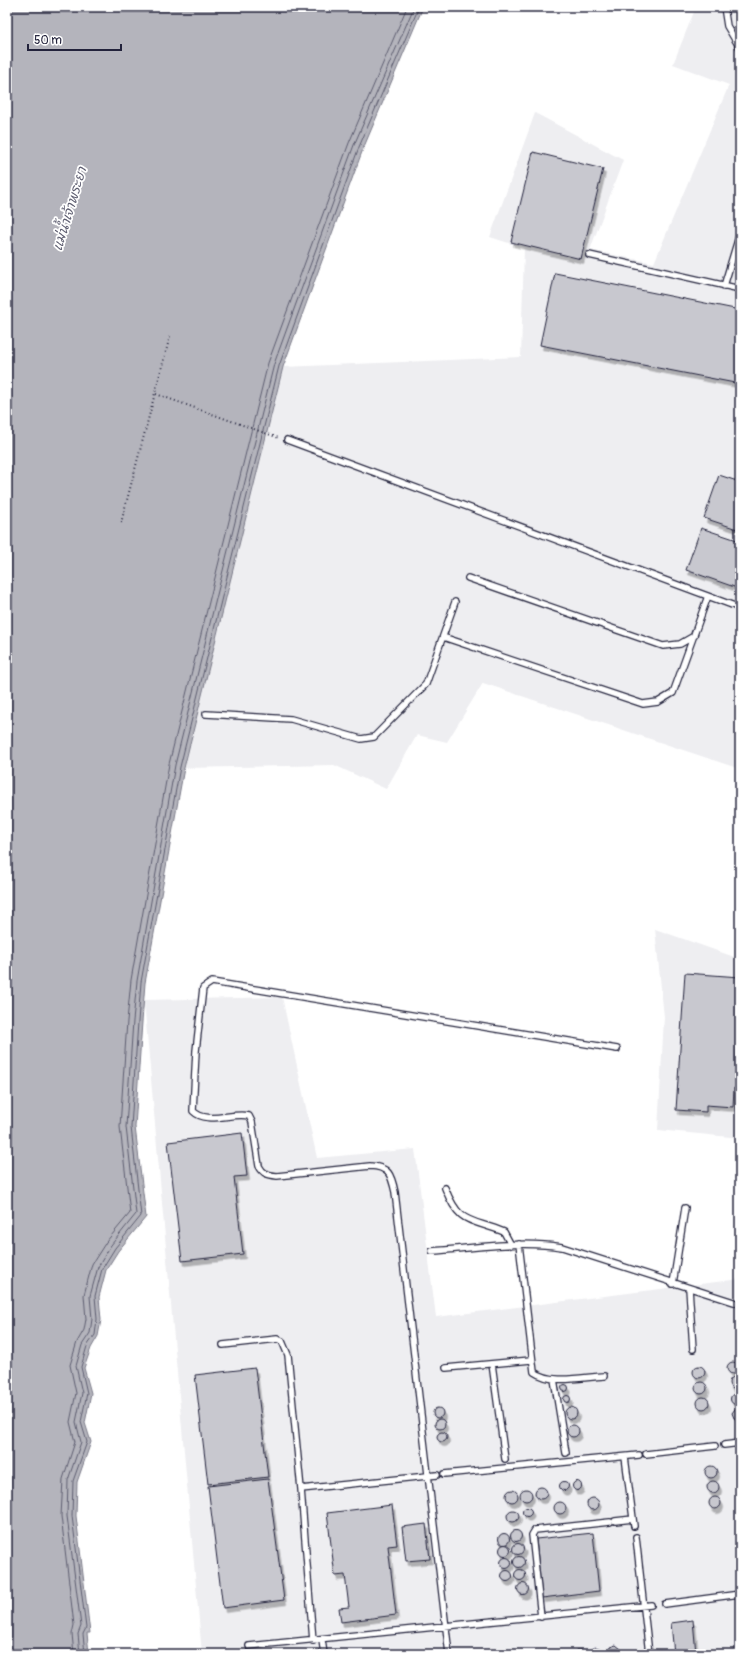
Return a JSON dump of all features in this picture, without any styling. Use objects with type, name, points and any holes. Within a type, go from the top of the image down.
[{"type":"lane","points":[[724,7],[727,26],[740,48]]},
{"type":"lane","points":[[724,286],[740,233]]},
{"type":"lane","points":[[589,256],[740,289]]},
{"type":"lane","points":[[287,440],[740,608]]},
{"type":"lane","points":[[468,578],[663,646],[680,644],[694,636]]},
{"type":"lane","points":[[443,637],[643,704],[658,702],[673,693],[708,596]]},
{"type":"lane","points":[[206,714],[291,719],[361,739],[374,736],[426,684],[456,602]]},
{"type":"lane","points":[[449,1654],[447,1626],[396,1200],[391,1176],[380,1167],[370,1166],[277,1176],[268,1175],[262,1172],[259,1166],[252,1122],[249,1116],[206,1117],[197,1115],[193,1111],[196,1051],[203,988],[212,982],[617,1049]]},
{"type":"lane","points":[[445,1188],[455,1209],[463,1217],[504,1232],[511,1245]]},
{"type":"lane","points":[[673,1284],[685,1208]]},
{"type":"lane","points":[[519,1244],[531,1360],[534,1372],[542,1378],[554,1379],[604,1376]]},
{"type":"lane","points":[[432,1251],[519,1244],[562,1246],[673,1284],[740,1304]]},
{"type":"lane","points":[[689,1288],[693,1349]]},
{"type":"lane","points":[[223,1345],[276,1339],[282,1341],[285,1346],[289,1369],[302,1489],[313,1641]]},
{"type":"lane","points":[[446,1368],[531,1360]]},
{"type":"lane","points":[[492,1364],[505,1459]]},
{"type":"lane","points":[[554,1379],[566,1453]]},
{"type":"lane","points":[[724,1445],[740,1443]]},
{"type":"lane","points":[[646,1454],[715,1446]]},
{"type":"lane","points":[[444,1474],[639,1455]]},
{"type":"lane","points":[[625,1457],[634,1526]]},
{"type":"lane","points":[[302,1489],[437,1476]]},
{"type":"lane","points":[[541,1617],[534,1530],[633,1519]]},
{"type":"lane","points":[[636,1537],[649,1654]]},
{"type":"lane","points":[[665,1604],[740,1594]]},
{"type":"lane","points":[[249,1646],[313,1641],[651,1605]]},
{"type":"lane","points":[[322,1640],[324,1654]]},
{"type":"path","points":[[121,523],[170,336]]},
{"type":"path","points":[[156,394],[287,440]]},
{"type":"shaded area","points":[[696,7],[740,7],[740,769],[483,683],[447,742],[417,735],[386,789],[334,765],[184,768],[283,367],[521,357],[524,248],[490,237],[535,113],[623,160],[590,250],[654,263],[729,85],[673,64]]},
{"type":"shaded area","points":[[655,929],[740,959],[740,1138],[658,1130],[664,1017]]},
{"type":"shaded area","points":[[282,997],[317,1158],[415,1149],[436,1317],[740,1279],[740,1654],[202,1654],[144,1000]]},
{"type":"water","name":"แม่น้ำเจ้าพระยา","points":[[7,7],[423,7],[363,149],[283,367],[184,768],[145,983],[135,1127],[146,1217],[118,1251],[106,1270],[99,1297],[101,1320],[98,1336],[91,1348],[84,1368],[91,1393],[85,1423],[91,1442],[77,1482],[76,1516],[90,1633],[87,1633],[89,1654],[7,1654]]},
{"type":"building","points":[[533,152],[603,169],[581,259],[511,242]]},
{"type":"building","points":[[555,273],[740,310],[740,384],[540,345]]},
{"type":"building","points":[[719,475],[740,482],[740,530],[704,518]]},
{"type":"building","points":[[701,528],[740,541],[740,589],[686,570]]},
{"type":"building","points":[[685,973],[740,977],[740,1009],[736,1066],[740,1067],[740,1089],[734,1088],[733,1107],[706,1105],[706,1112],[676,1110]]},
{"type":"building","points":[[242,1133],[247,1176],[234,1177],[243,1254],[182,1261],[168,1142]]},
{"type":"building","points":[[731,1362],[735,1362],[739,1368],[735,1374],[731,1374],[727,1370],[727,1366]]},
{"type":"building","points":[[697,1366],[701,1366],[705,1372],[701,1378],[697,1378],[693,1374],[693,1370]]},
{"type":"building","points":[[255,1368],[268,1477],[208,1484],[195,1375]]},
{"type":"building","points":[[733,1377],[737,1377],[741,1383],[737,1389],[733,1389],[729,1385],[729,1381]]},
{"type":"building","points":[[699,1382],[703,1382],[707,1388],[703,1394],[699,1394],[695,1390],[695,1386]]},
{"type":"building","points":[[565,1384],[568,1385],[568,1391],[565,1392],[562,1391],[561,1388],[562,1385]]},
{"type":"building","points":[[736,1393],[740,1395],[742,1399],[740,1403],[736,1405],[732,1403],[730,1399],[732,1395]]},
{"type":"building","points":[[567,1395],[570,1396],[570,1402],[567,1403],[564,1402],[563,1399],[564,1396]]},
{"type":"building","points":[[701,1397],[705,1397],[709,1403],[705,1409],[701,1409],[697,1405],[697,1401]]},
{"type":"building","points":[[569,1407],[573,1407],[577,1413],[573,1419],[569,1419],[565,1415],[565,1411]]},
{"type":"building","points":[[436,1408],[440,1408],[442,1409],[442,1417],[436,1418],[433,1415],[433,1411]]},
{"type":"building","points":[[739,1408],[740,1420],[734,1418],[732,1413],[735,1409]]},
{"type":"building","points":[[438,1419],[442,1419],[444,1420],[444,1428],[438,1429],[435,1426],[435,1422]]},
{"type":"building","points":[[571,1425],[575,1425],[579,1431],[575,1437],[571,1437],[567,1433],[567,1429]]},
{"type":"building","points":[[440,1432],[444,1432],[446,1433],[446,1441],[440,1442],[437,1439],[437,1435]]},
{"type":"building","points":[[709,1466],[713,1466],[717,1472],[713,1478],[709,1478],[705,1474],[705,1470]]},
{"type":"building","points":[[268,1479],[284,1600],[223,1608],[208,1486]]},
{"type":"building","points":[[564,1481],[569,1486],[564,1491],[559,1486]]},
{"type":"building","points":[[577,1481],[582,1486],[577,1491],[572,1486]]},
{"type":"building","points":[[711,1481],[715,1481],[719,1487],[715,1493],[711,1493],[707,1489],[707,1485]]},
{"type":"building","points":[[539,1487],[543,1487],[547,1493],[543,1499],[539,1499],[535,1495],[535,1491]]},
{"type":"building","points":[[524,1489],[528,1489],[532,1495],[528,1501],[524,1501],[520,1497],[520,1493]]},
{"type":"building","points":[[510,1490],[514,1490],[518,1496],[514,1502],[510,1502],[506,1498],[506,1494]]},
{"type":"building","points":[[713,1497],[717,1497],[721,1503],[717,1509],[713,1509],[709,1505],[709,1501]]},
{"type":"building","points":[[591,1498],[595,1498],[599,1504],[595,1510],[591,1510],[587,1506],[587,1502]]},
{"type":"building","points":[[558,1502],[562,1502],[566,1508],[562,1514],[558,1514],[554,1510],[554,1506]]},
{"type":"building","points":[[392,1505],[397,1545],[388,1546],[396,1615],[341,1622],[339,1608],[349,1607],[345,1575],[335,1576],[327,1513]]},
{"type":"building","points":[[527,1507],[532,1512],[527,1517],[522,1512]]},
{"type":"building","points":[[511,1510],[515,1510],[519,1516],[515,1522],[511,1522],[507,1518],[507,1514]]},
{"type":"building","points":[[426,1524],[430,1559],[406,1561],[402,1527]]},
{"type":"building","points":[[514,1531],[518,1531],[520,1532],[520,1540],[514,1541],[511,1538],[511,1534]]},
{"type":"building","points":[[593,1533],[599,1591],[542,1598],[536,1539]]},
{"type":"building","points":[[502,1534],[506,1534],[508,1535],[508,1543],[502,1544],[499,1541],[499,1537]]},
{"type":"building","points":[[516,1544],[520,1544],[522,1545],[522,1553],[516,1554],[513,1551],[513,1547]]},
{"type":"building","points":[[503,1545],[507,1545],[509,1546],[509,1554],[503,1555],[500,1552],[500,1548]]},
{"type":"building","points":[[517,1557],[521,1557],[523,1558],[523,1566],[517,1567],[514,1564],[514,1560]]},
{"type":"building","points":[[504,1558],[508,1558],[510,1559],[510,1567],[504,1568],[501,1565],[501,1561]]},
{"type":"building","points":[[518,1570],[522,1570],[524,1571],[524,1579],[518,1580],[515,1577],[515,1573]]},
{"type":"building","points":[[505,1571],[509,1571],[511,1572],[511,1580],[505,1581],[502,1578],[502,1574]]},
{"type":"building","points":[[521,1584],[525,1584],[527,1585],[527,1593],[521,1594],[518,1591],[518,1587]]},
{"type":"building","points":[[693,1620],[696,1654],[674,1654],[671,1623]]},
{"type":"building","points":[[616,1645],[621,1649],[621,1654],[609,1654],[610,1647]]},
{"type":"building","points":[[595,1647],[602,1649],[603,1654],[590,1654],[591,1650]]},
{"type":"building","points":[[577,1650],[582,1650],[585,1654],[572,1654]]}]
